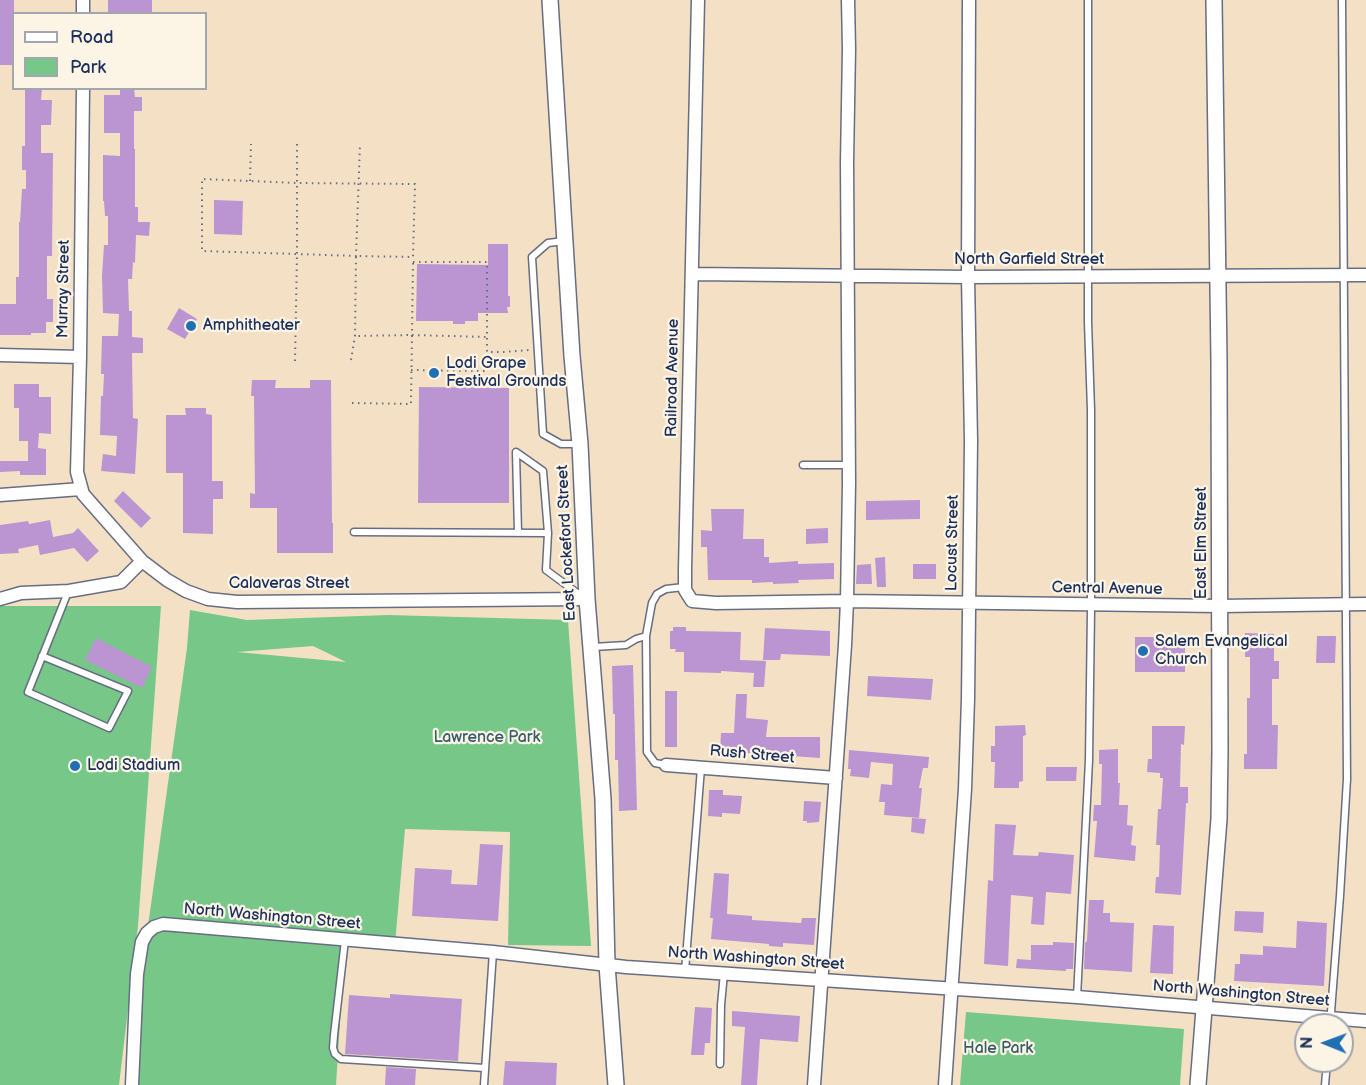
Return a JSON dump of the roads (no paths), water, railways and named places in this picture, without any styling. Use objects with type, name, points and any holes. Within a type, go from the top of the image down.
[{"type":"street","name":"East Lockeford Street","points":[[550,0],[572,356],[580,444],[587,599],[603,799],[608,965],[616,1085]]},
{"type":"street","name":"Railroad Avenue","points":[[685,587],[698,0]]},
{"type":"street","points":[[814,1085],[847,601],[848,0]]},
{"type":"street","name":"Locust Street","points":[[945,1085],[965,789],[971,441],[968,277],[969,0]]},
{"type":"street","name":"East Elm Street","points":[[1198,1085],[1219,819],[1220,539],[1214,0]]},
{"type":"street","name":"Murray Street","points":[[81,489],[78,472],[83,90]]},
{"type":"street","name":"North Garfield Street","points":[[692,274],[968,277],[1366,275]]},
{"type":"street","points":[[0,355],[80,357]]},
{"type":"street","points":[[0,495],[81,489]]},
{"type":"street","name":"Calaveras Street","points":[[81,489],[142,561],[186,591],[208,599],[237,602],[587,599]]},
{"type":"street","points":[[0,599],[21,593],[69,591],[121,582],[142,561]]},
{"type":"street","points":[[685,587],[692,601],[716,603],[847,601]]},
{"type":"street","name":"Central Avenue","points":[[847,601],[1219,606],[1366,604]]},
{"type":"street","name":"Rush Street","points":[[666,765],[836,778]]},
{"type":"street","name":"North Washington Street","points":[[132,1085],[137,974],[142,942],[154,927],[163,924],[493,952],[608,965],[1077,997],[1204,1007],[1294,1018]]},
{"type":"lane","points":[[1077,997],[1089,760],[1091,605],[1088,0]]},
{"type":"lane","points":[[1331,1013],[1347,779],[1342,0]]},
{"type":"lane","points":[[565,241],[548,243],[532,258],[543,434],[561,444],[580,444]]},
{"type":"lane","points":[[518,533],[516,452],[543,471],[548,533],[546,570],[587,599]]},
{"type":"lane","points":[[803,465],[849,465]]},
{"type":"lane","points":[[354,532],[548,533]]},
{"type":"lane","points":[[666,765],[656,763],[647,752],[646,636],[652,603],[657,594],[666,589],[685,587]]},
{"type":"lane","points":[[42,656],[128,691],[109,728],[28,692],[42,656],[69,591]]},
{"type":"lane","points":[[591,648],[626,645],[646,636]]},
{"type":"lane","points":[[685,971],[701,767]]},
{"type":"lane","points":[[345,940],[334,1035],[335,1054],[341,1059],[486,1068]]},
{"type":"lane","points":[[484,1085],[493,952]]},
{"type":"lane","points":[[720,1064],[724,973]]},
{"type":"place","name":"Amphitheater","points":[[191,326]]},
{"type":"place","name":"Lodi Grape Festival Grounds","points":[[434,373]]},
{"type":"place","name":"Salem Evangelical Church","points":[[1143,651]]},
{"type":"place","name":"Lodi Stadium","points":[[75,766]]},
{"type":"park label","name":"Lawrence Park","points":[[487,738]]},
{"type":"park label","name":"Hale Park","points":[[998,1049]]}]
